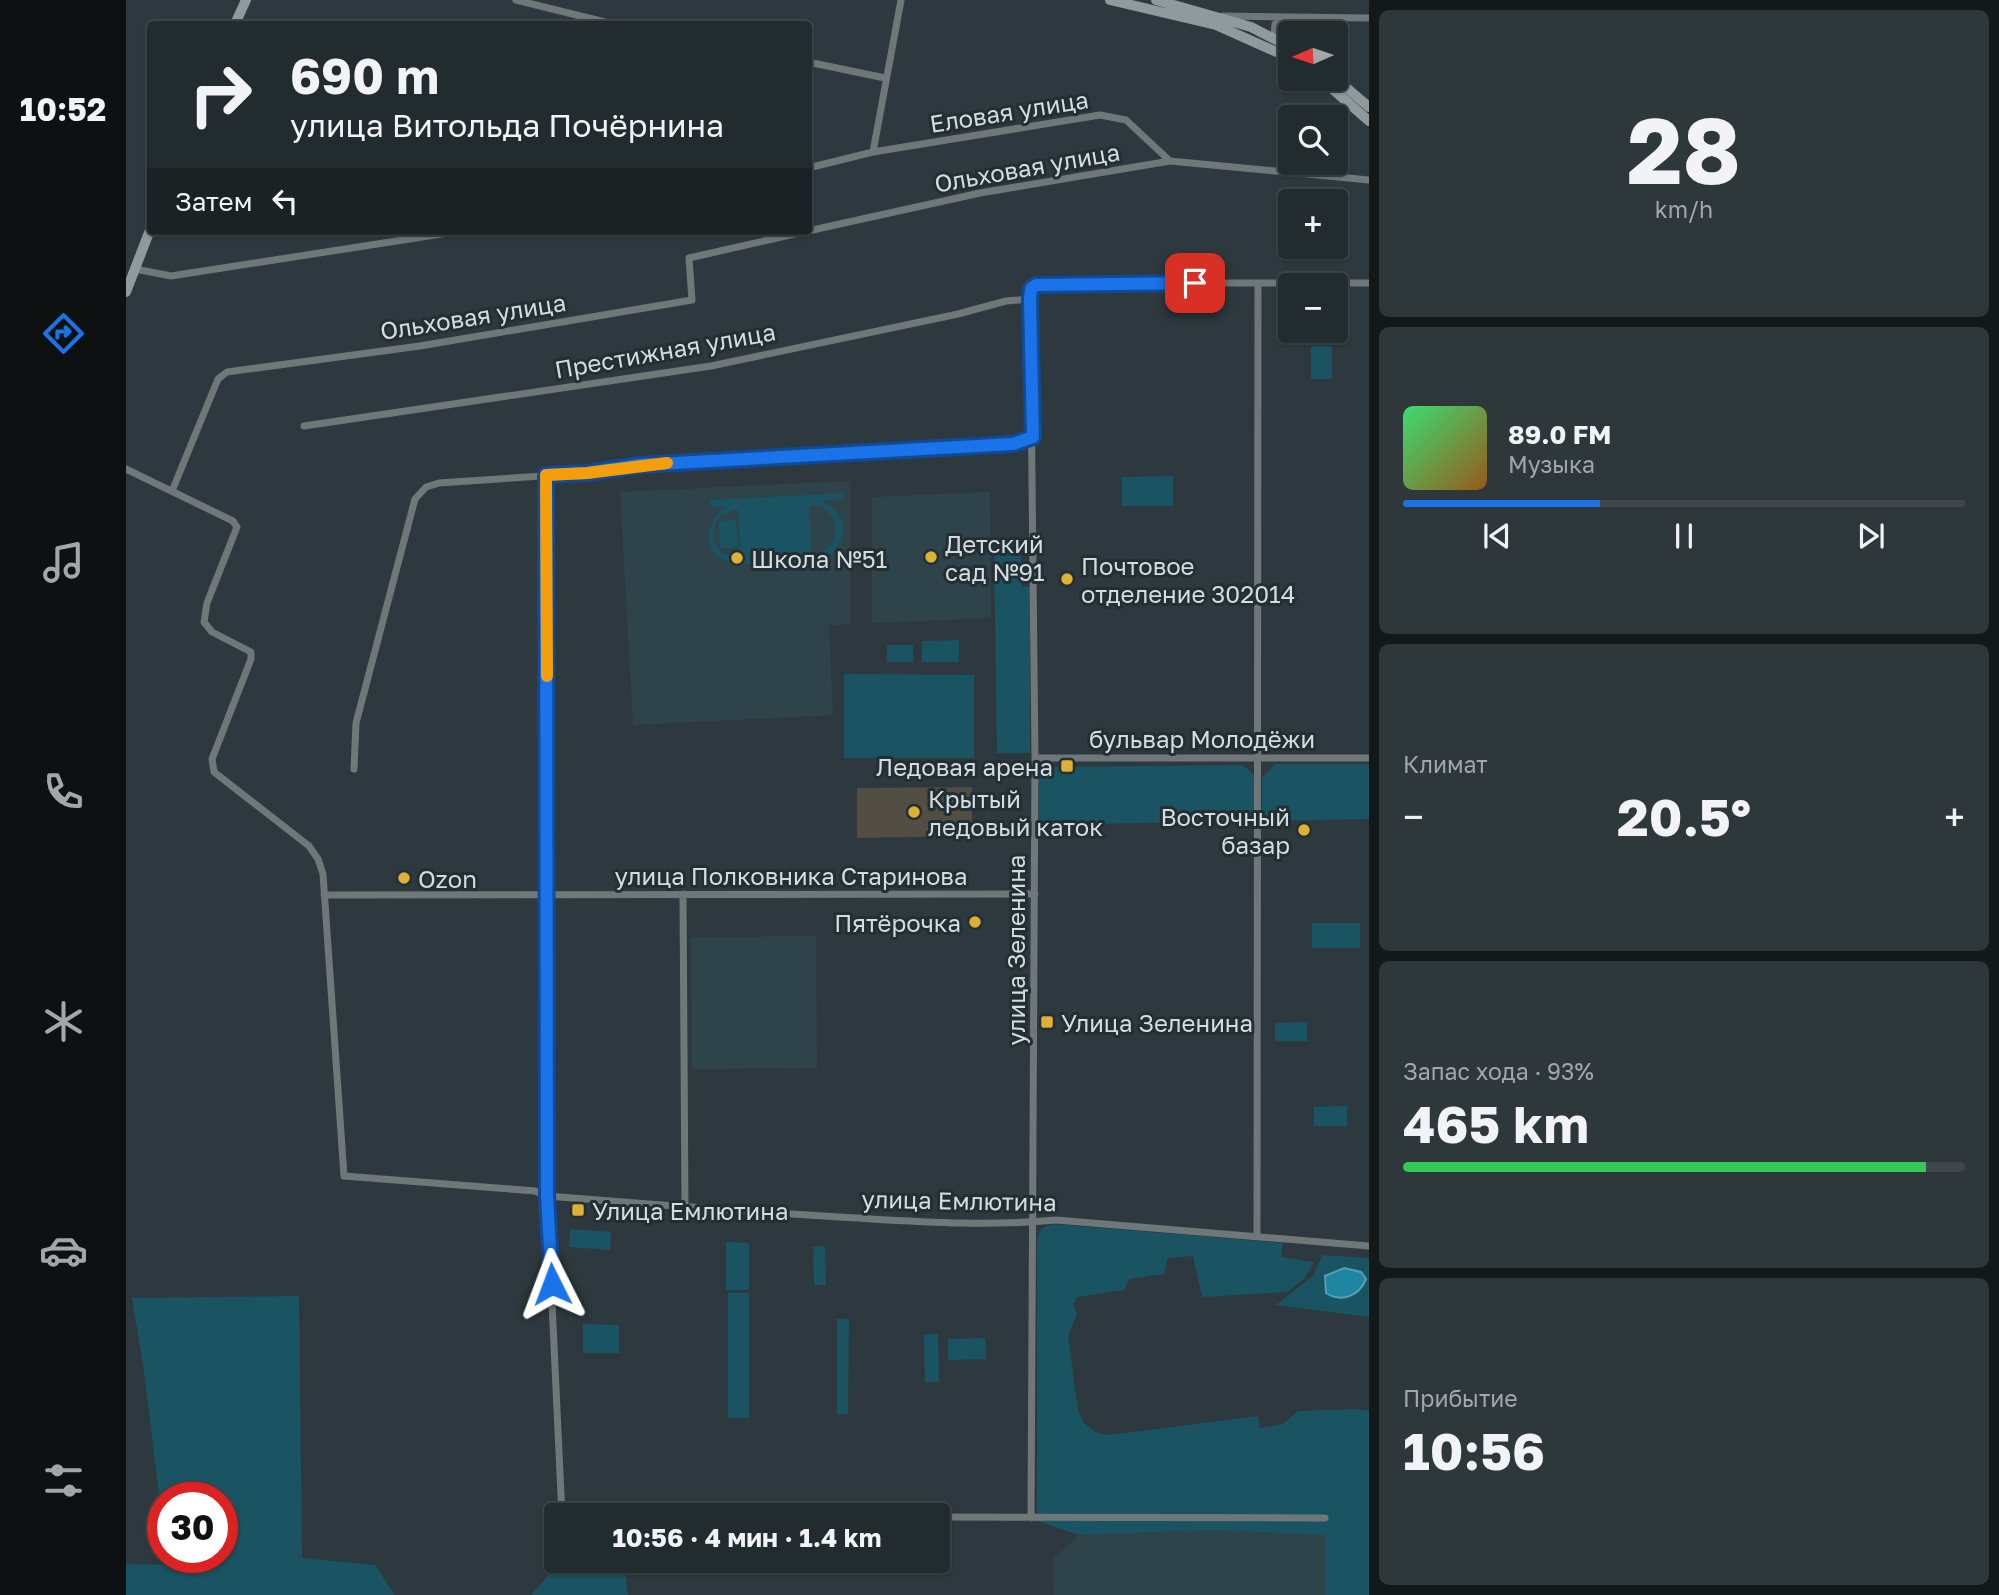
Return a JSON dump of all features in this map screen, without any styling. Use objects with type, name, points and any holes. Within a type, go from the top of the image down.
[{"type":"main road","points":[[236,21],[246,0]]},
{"type":"main road","points":[[1110,0],[1216,25],[1278,53]]},
{"type":"main road","points":[[1156,0],[1219,16],[1278,40]]},
{"type":"main road","points":[[1348,89],[1369,107]]},
{"type":"main road","points":[[1335,91],[1369,121]]},
{"type":"main road","points":[[126,292],[148,235]]},
{"type":"street","points":[[516,0],[601,21]]},
{"type":"street","points":[[873,152],[901,0]]},
{"type":"street","points":[[1219,16],[1369,18]]},
{"type":"street","points":[[1280,21],[1284,18]]},
{"type":"street","points":[[1278,22],[1275,24],[1274,34],[1278,39]]},
{"type":"street","points":[[812,63],[885,78]]},
{"type":"street","name":"Еловая улица","points":[[812,167],[873,152],[1100,115],[1126,120],[1170,160]]},
{"type":"street","points":[[1170,160],[1369,180]]},
{"type":"street","name":"Ольховая улица","points":[[812,230],[980,192],[1170,160]]},
{"type":"street","points":[[135,268],[171,276],[435,235]]},
{"type":"street","name":"Ольховая улица","points":[[172,491],[218,379],[227,372],[420,346],[692,300],[689,258],[790,235]]},
{"type":"street","points":[[1257,1236],[1258,282]]},
{"type":"street","points":[[1030,299],[1031,289],[1042,283],[1369,283]]},
{"type":"street","name":"Престижная улица","points":[[304,426],[711,366],[1006,301],[1030,299]]},
{"type":"street","name":"улица Зеленина","points":[[1030,299],[1035,758],[1031,1518]]},
{"type":"street","points":[[354,769],[356,723],[412,507],[426,487],[439,483],[587,473],[639,465],[1013,444],[1033,437]]},
{"type":"street","points":[[126,469],[233,521],[237,527],[207,603],[204,622],[212,632],[251,652],[251,659],[212,759],[214,772],[309,846],[321,867],[324,895]]},
{"type":"street","points":[[546,475],[547,1196],[561,1503]]},
{"type":"street","name":"бульвар Молодёжи","points":[[1035,758],[1369,758]]},
{"type":"street","points":[[683,894],[685,1209]]},
{"type":"street","name":"улица Полковника Старинова","points":[[324,895],[1035,894]]},
{"type":"street","name":"улица Емлютина","points":[[324,895],[344,1176],[535,1191],[547,1196],[685,1209],[924,1221],[1056,1220],[1369,1246]]},
{"type":"street","points":[[950,1517],[1325,1518]]},
{"type":"shaded area","points":[[1311,346],[1332,346],[1332,379],[1311,379]]},
{"type":"shaded area","points":[[1173,476],[1173,506],[1122,506],[1122,477]]},
{"type":"shaded area","name":"Школа №51","points":[[850,481],[850,624],[829,625],[833,715],[633,725],[620,492]]},
{"type":"shaded area","name":"Детский сад №91","points":[[990,492],[991,618],[872,623],[872,497]]},
{"type":"shaded area","points":[[844,493],[844,499],[819,501],[833,509],[842,521],[840,544],[829,555],[818,559],[793,562],[729,562],[713,551],[709,535],[715,518],[729,506],[710,506],[710,500]],"holes":[[[809,505],[828,512],[835,528],[830,545],[823,552],[812,555]],[[738,509],[741,558],[732,558],[719,550],[714,530],[721,515]]]},
{"type":"shaded area","points":[[736,520],[738,547],[720,548],[719,521]]},
{"type":"shaded area","points":[[994,549],[1021,549],[1022,587],[1030,587],[1030,753],[997,753]]},
{"type":"shaded area","points":[[959,640],[959,662],[922,662],[922,641]]},
{"type":"shaded area","points":[[887,645],[913,645],[913,662],[887,662]]},
{"type":"shaded area","points":[[844,674],[974,675],[974,758],[844,758]]},
{"type":"shaded area","points":[[1275,764],[1369,764],[1369,819],[1262,821],[1262,778]]},
{"type":"shaded area","points":[[1243,765],[1254,775],[1254,821],[1039,825],[1039,779],[1046,767]]},
{"type":"shaded area","points":[[1312,923],[1360,923],[1360,948],[1312,948]]},
{"type":"shaded area","points":[[816,936],[817,1068],[692,1069],[691,937]]},
{"type":"shaded area","points":[[1307,1022],[1307,1041],[1275,1041],[1275,1023]]},
{"type":"shaded area","points":[[1347,1106],[1347,1126],[1314,1126],[1314,1107]]},
{"type":"shaded area","points":[[1052,1224],[1283,1243],[1281,1257],[1314,1262],[1305,1278],[1288,1292],[1202,1297],[1193,1256],[1168,1258],[1164,1274],[1129,1279],[1124,1290],[1077,1297],[1073,1304],[1077,1314],[1068,1336],[1078,1410],[1083,1422],[1095,1432],[1109,1435],[1258,1416],[1260,1428],[1283,1424],[1298,1411],[1369,1411],[1369,1595],[1325,1595],[1325,1535],[1213,1530],[1079,1535],[1037,1521],[1037,1239],[1041,1229]]},
{"type":"shaded area","points":[[570,1229],[611,1232],[610,1250],[569,1247]]},
{"type":"shaded area","points":[[726,1242],[749,1243],[749,1290],[726,1290]]},
{"type":"shaded area","points":[[825,1246],[826,1285],[814,1285],[813,1247]]},
{"type":"shaded area","points":[[1322,1255],[1369,1258],[1369,1317],[1276,1305],[1314,1275]]},
{"type":"shaded area","points":[[1344,1268],[1361,1272],[1366,1279],[1363,1285],[1349,1296],[1338,1297],[1326,1293],[1325,1276]]},
{"type":"shaded area","points":[[728,1293],[749,1293],[749,1418],[728,1418]]},
{"type":"shaded area","points":[[299,1296],[302,1558],[375,1565],[395,1595],[126,1595],[126,1564],[147,1565],[147,1573],[238,1573],[238,1482],[157,1482],[132,1298]]},
{"type":"shaded area","points":[[837,1319],[849,1319],[848,1414],[837,1414]]},
{"type":"shaded area","points":[[583,1324],[619,1325],[619,1353],[583,1353]]},
{"type":"shaded area","points":[[924,1334],[938,1334],[939,1382],[925,1382]]},
{"type":"shaded area","points":[[985,1338],[986,1359],[948,1360],[948,1339]]},
{"type":"shaded area","points":[[1213,1530],[1326,1535],[1325,1595],[1054,1595],[1053,1559],[1079,1535]]},
{"type":"shaded area","points":[[550,1573],[625,1573],[628,1595],[531,1595]]},
{"type":"building","name":"Крытый ледовый каток","points":[[972,787],[972,836],[857,838],[857,788]]},
{"type":"slow traffic","points":[[547,676],[546,475],[667,463]]},
{"type":"place","name":"Детский сад №91","points":[[931,557]]},
{"type":"place","name":"Школа №51","points":[[737,558]]},
{"type":"place","name":"Почтовое отделение 302014","points":[[1067,579]]},
{"type":"place","name":"Ледовая арена","points":[[1067,766]]},
{"type":"place","name":"Крытый ледовый каток","points":[[914,812]]},
{"type":"place","name":"Восточный базар","points":[[1304,830]]},
{"type":"place","name":"Ozon","points":[[404,878]]},
{"type":"place","name":"Пятёрочка","points":[[975,922]]},
{"type":"place","name":"Улица Зеленина","points":[[1047,1022]]},
{"type":"place","name":"Улица Емлютина","points":[[578,1210]]},
{"type":"route","points":[[552,1284],[547,1196],[546,475],[587,473],[639,465],[970,444],[1013,444],[1033,437],[1031,289],[1042,283],[1195,283]]}]
